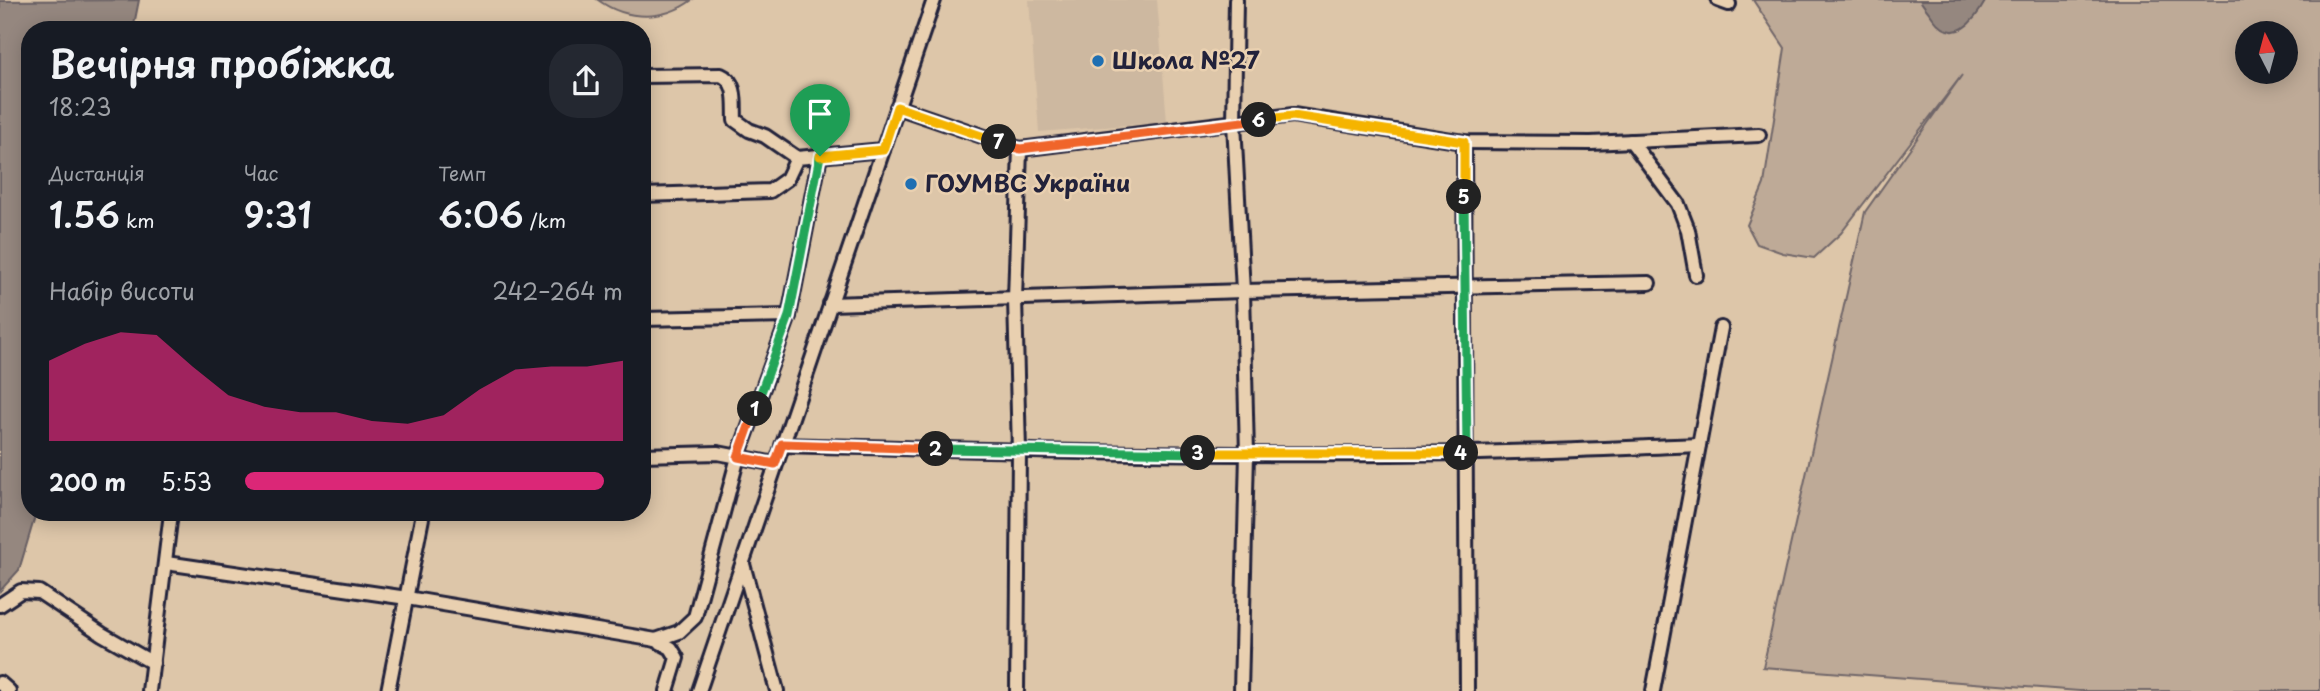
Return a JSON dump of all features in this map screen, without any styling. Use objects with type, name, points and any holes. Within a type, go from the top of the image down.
[{"type":"street","points":[[699,691],[934,0]]},
{"type":"street","points":[[1236,0],[1234,123],[1243,291],[1247,454],[1241,691]]},
{"type":"street","points":[[651,76],[721,75],[728,78],[733,85],[735,120],[797,158],[883,150]]},
{"type":"street","points":[[897,107],[1020,149],[1293,116],[1464,142],[1631,141],[1759,135]]},
{"type":"street","points":[[1631,141],[1678,204],[1688,230],[1696,275]]},
{"type":"street","points":[[1464,142],[1467,691]]},
{"type":"street","points":[[1017,691],[1019,451],[1015,299],[1020,149]]},
{"type":"street","points":[[656,640],[679,632],[695,617],[738,457],[789,316],[820,156]]},
{"type":"street","points":[[651,195],[770,191],[787,179],[797,158]]},
{"type":"street","points":[[830,304],[1243,291],[1649,283]]},
{"type":"street","points":[[651,319],[789,316]]},
{"type":"street","points":[[1653,691],[1721,328]]},
{"type":"street","points":[[782,444],[1247,454],[1467,453],[1699,445]]},
{"type":"street","points":[[651,455],[718,453],[775,464]]},
{"type":"street","points":[[149,691],[170,521]]},
{"type":"street","points":[[388,691],[421,521]]},
{"type":"street","points":[[166,563],[407,598],[656,640],[671,648],[677,658],[667,691]]},
{"type":"street","points":[[743,564],[777,691]]},
{"type":"street","points":[[0,605],[21,591],[39,592],[102,634],[153,663]]},
{"type":"street","points":[[0,683],[9,691]]},
{"type":"shaded area","points":[[139,0],[135,21],[21,21],[21,521],[34,521],[19,570],[0,591],[0,1]]},
{"type":"shaded area","points":[[598,0],[692,0],[670,12],[645,16],[621,12]]},
{"type":"shaded area","name":"Школа №27","points":[[1029,0],[1157,0],[1167,122],[1039,132]]},
{"type":"shaded area","points":[[1753,0],[2320,0],[2320,691],[2079,691],[1763,667],[1865,212],[1962,75],[1841,233],[1814,258],[1783,253],[1757,244],[1747,225],[1764,184],[1785,48]]},
{"type":"shaded area","points":[[1920,0],[1986,0],[1976,16],[1963,28],[1948,31],[1933,18]]},
{"type":"place","name":"Школа №27","points":[[1098,61]]},
{"type":"place","name":"ГОУМВС України","points":[[911,184]]},
{"type":"route","points":[[897,107],[1020,149],[1293,116],[1464,142],[1467,453],[1247,454],[782,444],[775,464],[738,457],[789,316],[820,156],[883,150],[897,107]]}]
